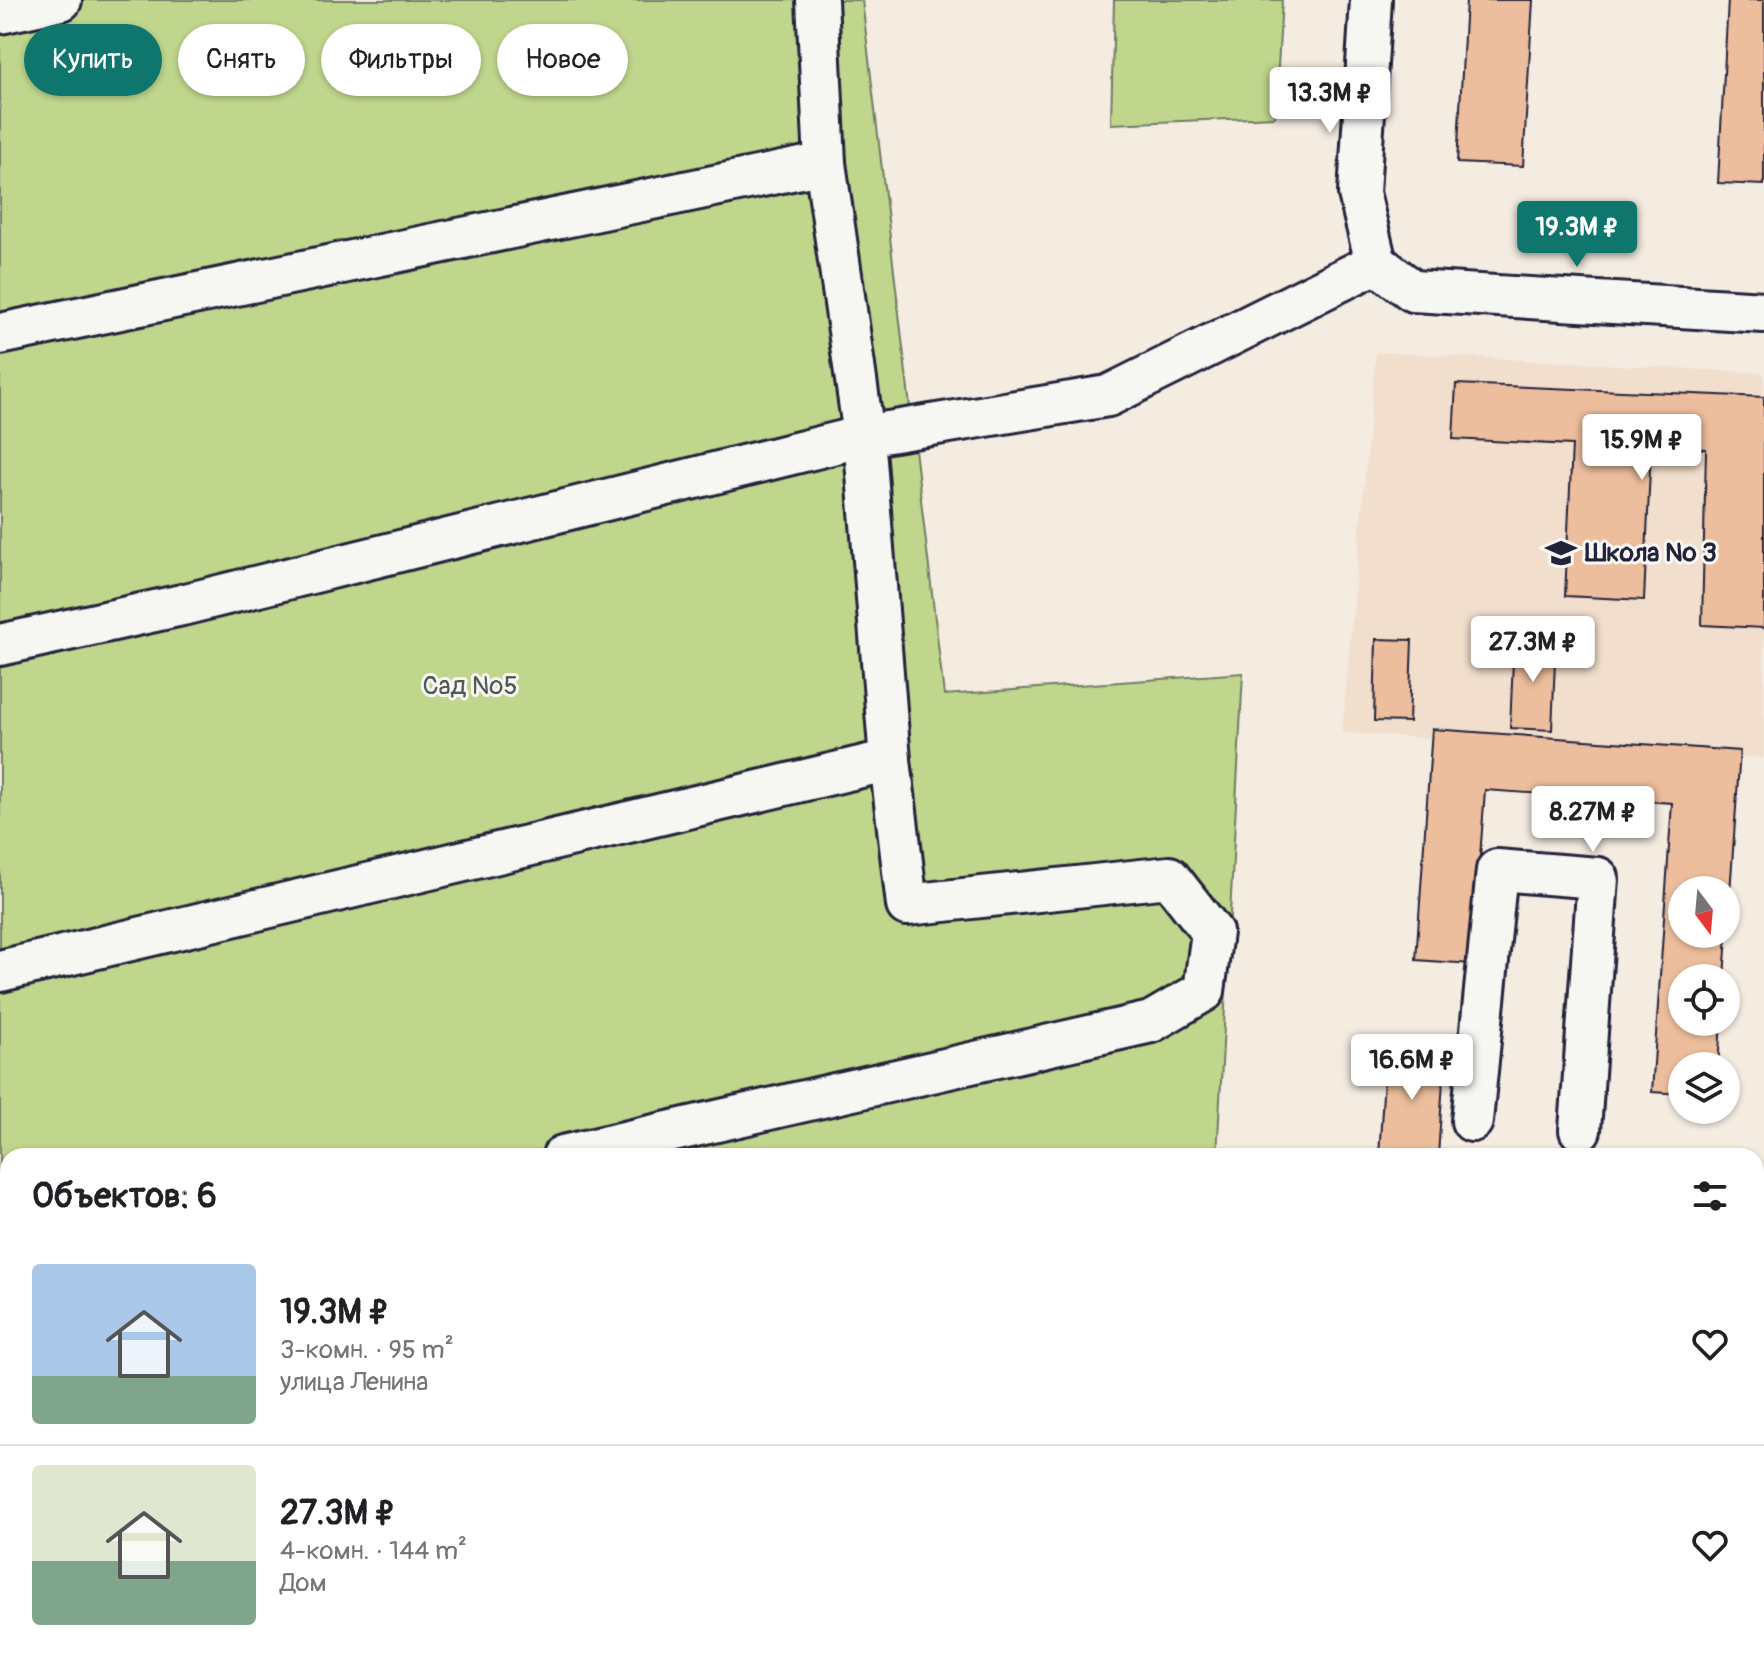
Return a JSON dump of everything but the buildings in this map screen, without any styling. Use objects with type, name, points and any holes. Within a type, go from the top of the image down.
[{"type":"street","points":[[0,13],[61,0]]},
{"type":"street","points":[[598,1148],[1151,1022],[1204,991],[1212,932],[1169,877],[907,905],[890,760],[864,436],[825,163],[817,0]]},
{"type":"street","points":[[1371,0],[1359,193],[1376,263],[1413,291],[1764,312]]},
{"type":"street","points":[[0,334],[825,163]]},
{"type":"street","points":[[0,645],[182,605],[864,436],[1108,396],[1376,263]]},
{"type":"street","points":[[0,971],[890,760]]},
{"type":"street","points":[[1472,1121],[1497,870],[1598,878],[1580,1130]]},
{"type":"shaded area","name":"Школа № 3","points":[[1376,352],[1764,373],[1764,758],[1342,733]]},
{"type":"green space","name":"Сад №5","points":[[0,0],[862,0],[944,695],[1243,673],[1217,1148],[0,1148]]},
{"type":"green space","points":[[1114,0],[1282,0],[1275,117],[1111,124]]},
{"type":"place","name":"Школа № 3","points":[[1561,553]]}]
